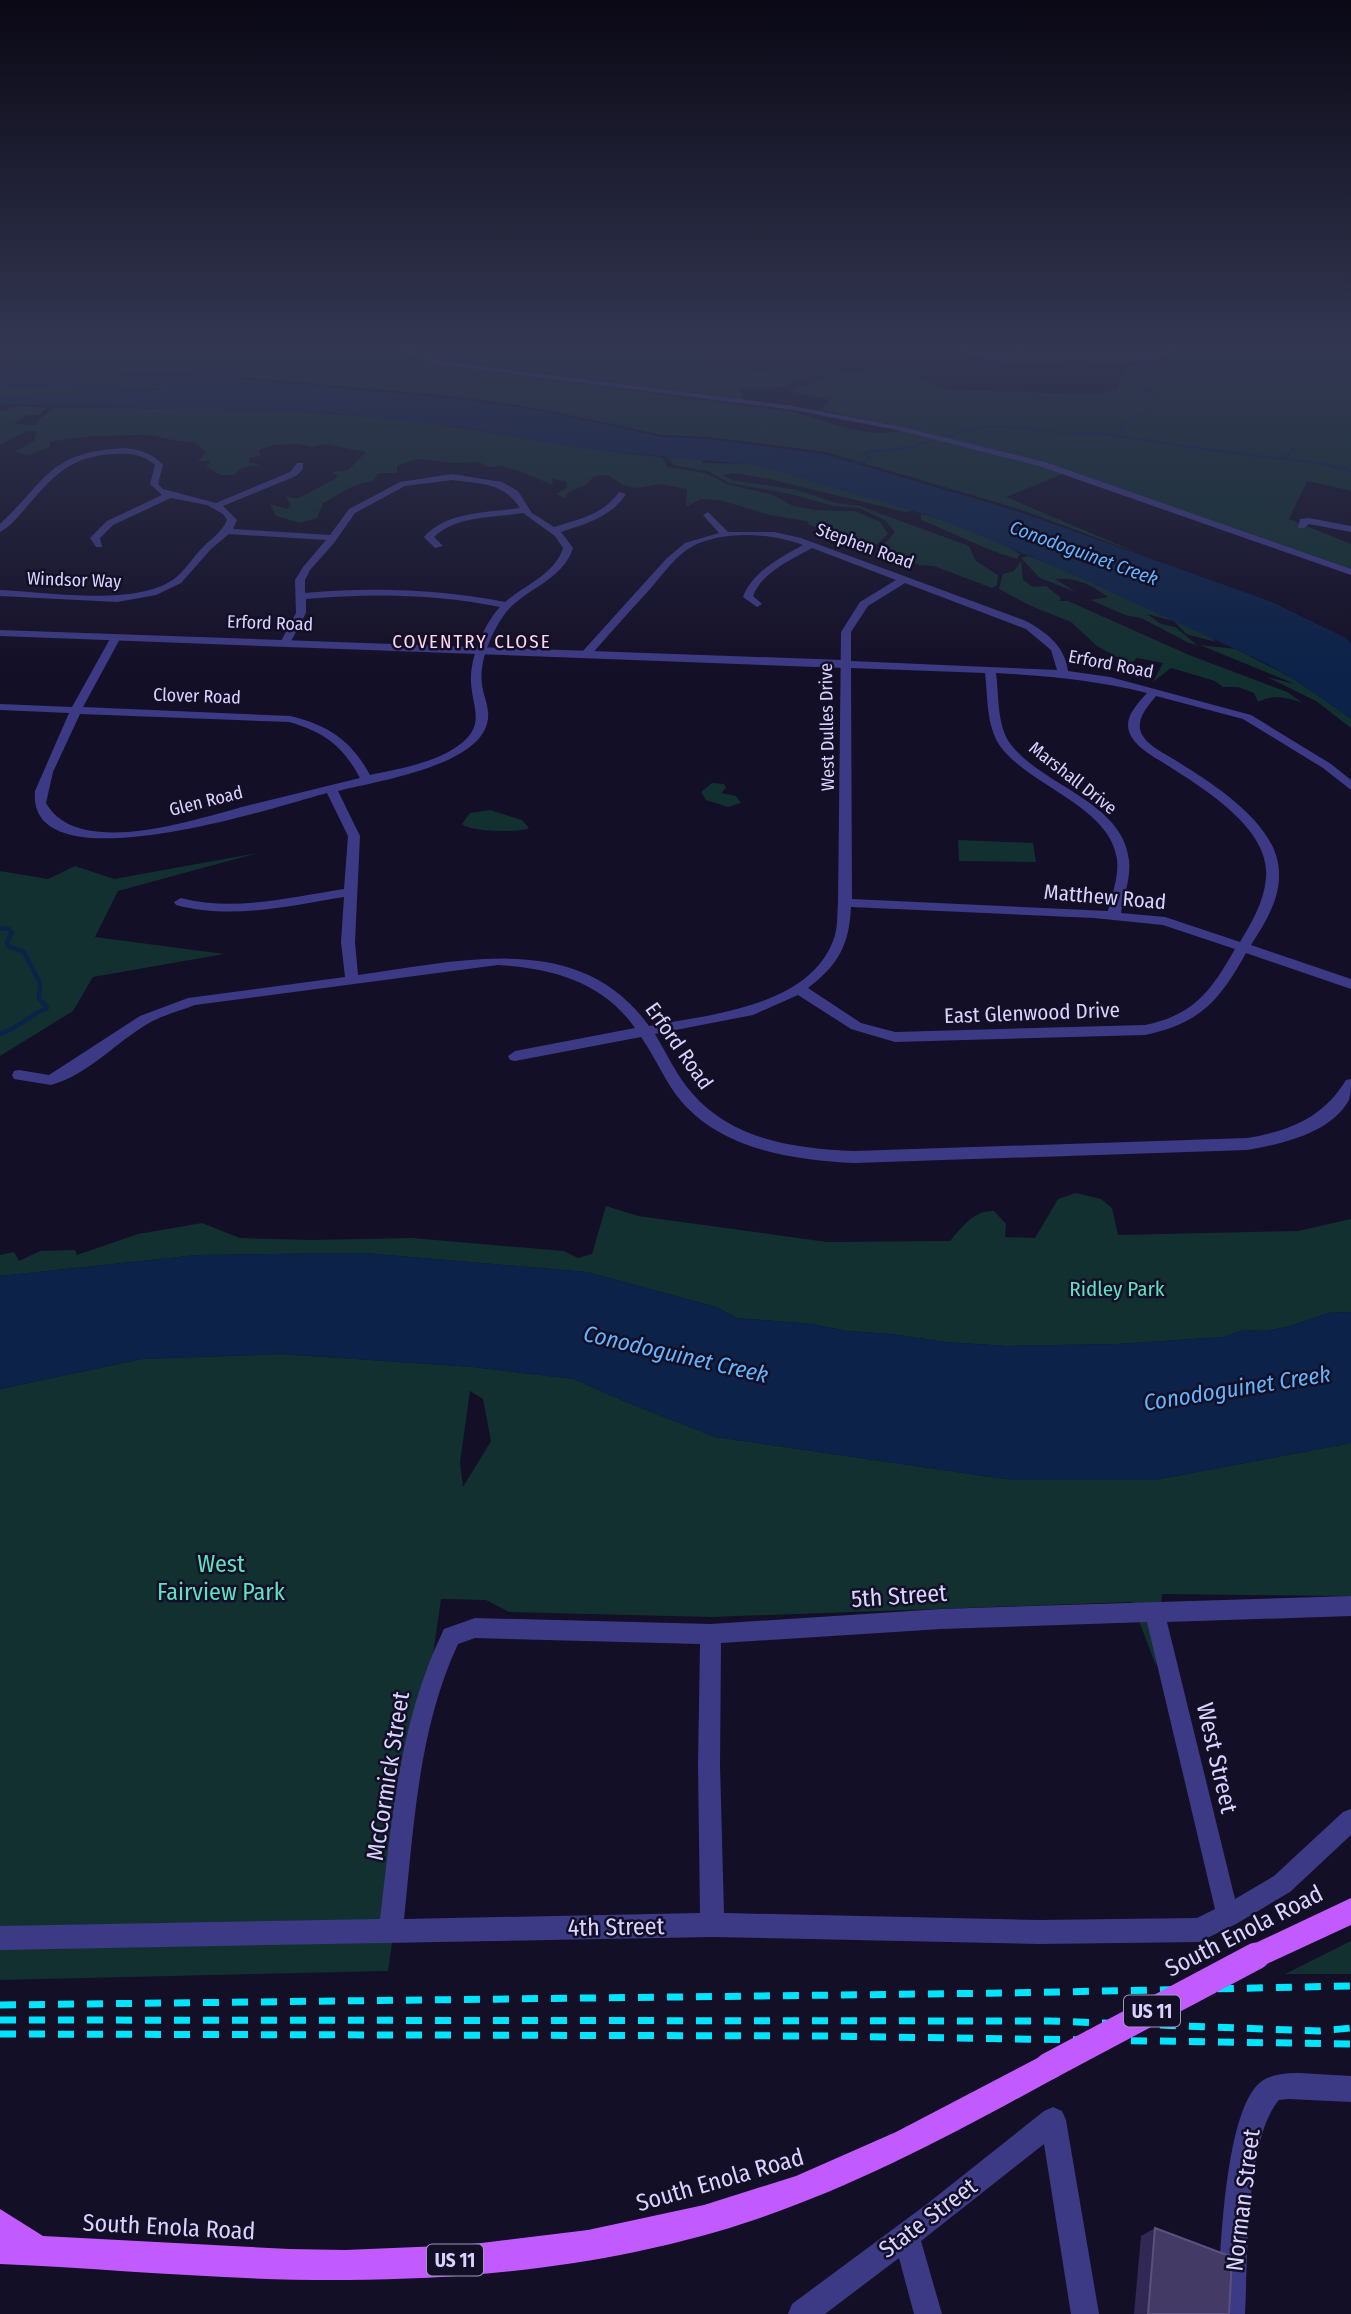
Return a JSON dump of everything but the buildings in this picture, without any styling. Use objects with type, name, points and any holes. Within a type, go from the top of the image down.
[{"type":"main road","name":"South Enola Road","points":[[0,2249],[290,2264],[382,2264],[463,2260],[618,2239],[690,2224],[758,2204],[827,2179],[887,2153],[1256,1956],[1351,1911]]},
{"type":"main road","points":[[0,2224],[40,2251]]},
{"type":"street","points":[[0,529],[18,513],[54,470],[79,457]]},
{"type":"street","points":[[150,457],[159,465],[154,484],[160,491],[215,506],[230,516],[232,524],[228,531],[333,538]]},
{"type":"street","points":[[1014,457],[1064,471],[1351,572]]},
{"type":"street","points":[[215,506],[293,474],[300,465]]},
{"type":"street","points":[[285,643],[298,621],[302,576],[355,509],[397,486],[430,478],[472,478],[499,484],[515,493],[534,520],[553,531],[566,543],[569,550],[565,559],[506,605],[443,595],[354,592],[301,596]]},
{"type":"street","points":[[553,531],[605,513],[616,504],[622,494]]},
{"type":"street","points":[[99,545],[95,538],[103,527],[168,495]]},
{"type":"street","points":[[438,546],[429,537],[434,531],[448,524],[526,510]]},
{"type":"street","points":[[708,515],[725,534]]},
{"type":"street","points":[[1301,526],[1303,521],[1309,521],[1351,529]]},
{"type":"street","name":"Windsor Way","points":[[0,593],[107,599],[152,593],[178,581],[208,547],[228,531]]},
{"type":"street","name":"Stephen Road","points":[[586,654],[681,550],[707,538],[725,534],[774,535],[811,545],[1030,627],[1057,649],[1063,673]]},
{"type":"street","points":[[757,604],[748,597],[756,583],[774,567],[811,545]]},
{"type":"street","name":"West Dulles Drive","points":[[515,1056],[748,1012],[766,1006],[797,988],[815,975],[835,951],[840,940],[845,903],[846,632],[857,611],[874,596],[904,579]]},
{"type":"street","name":"Glen Road","points":[[116,637],[77,709],[43,781],[39,796],[40,803],[49,816],[76,831],[100,835],[144,834],[367,780],[435,762],[451,755],[470,741],[477,732],[482,715],[476,679],[482,650],[493,622],[506,605]]},
{"type":"street","name":"Erford Road","points":[[0,633],[844,664],[1091,676],[1253,720],[1327,766],[1351,786]]},
{"type":"street","name":"Marshall Drive","points":[[990,670],[999,730],[1004,743],[1027,765],[1100,820],[1118,840],[1123,867],[1114,915]]},
{"type":"street","name":"East Glenwood Drive","points":[[797,988],[856,1026],[895,1037],[1145,1030],[1172,1023],[1199,1009],[1223,983],[1270,897],[1272,867],[1256,831],[1239,811],[1154,752],[1138,737],[1134,720],[1154,691]]},
{"type":"street","name":"Clover Road","points":[[0,707],[290,719],[319,727],[338,738],[352,753],[367,780]]},
{"type":"street","points":[[331,789],[355,836],[348,942],[352,980]]},
{"type":"street","points":[[181,902],[190,906],[220,909],[352,892]]},
{"type":"street","name":"Matthew Road","points":[[845,903],[1114,915],[1165,921],[1351,984]]},
{"type":"street","name":"Erford Road","points":[[19,1075],[51,1080],[69,1071],[145,1019],[177,1006],[482,962],[539,964],[574,974],[608,991],[619,999],[645,1033],[677,1084],[701,1111],[736,1134],[761,1144],[814,1156],[854,1157],[1247,1144],[1281,1137],[1322,1119],[1341,1102],[1351,1084]]},
{"type":"street","name":"5th Street","points":[[451,1636],[475,1628],[711,1634],[941,1619],[1351,1606]]},
{"type":"street","name":"West Street","points":[[1155,1613],[1228,1916]]},
{"type":"street","points":[[711,1634],[712,1925]]},
{"type":"street","name":"McCormick Street","points":[[391,1929],[417,1737],[436,1661],[451,1636]]},
{"type":"street","points":[[1228,1916],[1282,1884],[1351,1821]]},
{"type":"street","name":"4th Street","points":[[0,1938],[712,1925],[1039,1932],[1189,1931],[1199,1930],[1228,1916]]},
{"type":"street","name":"Norman Street","points":[[1231,2314],[1243,2166],[1250,2124],[1259,2101],[1270,2090],[1284,2086],[1351,2089]]},
{"type":"street","name":"State Street","points":[[802,2314],[1053,2120],[1085,2314]]},
{"type":"street","points":[[906,2235],[928,2314]]},
{"type":"green space","points":[[202,457],[255,457],[249,458],[249,462],[260,465],[241,468],[234,475],[221,475],[206,467],[211,461],[198,461]]},
{"type":"green space","points":[[361,457],[661,457],[668,467],[705,473],[727,484],[773,495],[793,506],[815,510],[855,511],[880,522],[888,534],[875,546],[809,525],[807,521],[770,515],[720,500],[701,499],[686,507],[687,489],[659,484],[638,488],[624,486],[608,475],[594,476],[587,484],[567,493],[565,498],[556,494],[567,488],[566,481],[552,479],[553,485],[516,470],[500,466],[488,467],[479,462],[455,463],[417,459],[397,466],[397,473],[378,473],[372,482],[359,484],[323,503],[317,518],[300,523],[276,516],[270,504],[287,509],[291,506],[286,496],[297,499],[338,477],[332,472],[348,470]]},
{"type":"green space","points":[[843,457],[1351,457],[1351,491],[1307,481],[1289,519],[1351,544],[1351,571],[1068,472],[1006,497],[1140,554],[1019,509]]},
{"type":"green space","points":[[668,458],[702,459],[702,463],[755,464],[916,510],[905,512],[769,479],[734,473],[722,475],[732,480],[797,490],[836,503],[860,506],[969,546],[976,561],[998,575],[997,585],[992,588],[934,566],[919,565],[882,547],[895,532],[886,521],[859,508],[833,506],[791,494],[729,483],[708,471],[675,466]]},
{"type":"green space","points":[[921,514],[997,541],[1020,554],[1017,559],[992,551],[921,520]]},
{"type":"green space","points":[[1028,556],[1115,590],[1119,596],[1184,619],[1196,625],[1216,642],[1186,634],[1174,621],[1147,614],[1161,624],[1175,627],[1197,645],[1189,643],[1141,618],[1125,615],[1091,600],[1108,597],[1083,583],[1070,579],[1055,579],[1076,592],[1040,578],[1021,558]]},
{"type":"green space","points":[[1021,561],[1023,580],[1033,587],[1046,586],[1061,598],[1059,601],[1068,601],[1189,655],[1287,692],[1303,703],[1280,697],[1258,702],[1254,693],[1238,687],[1223,687],[1215,681],[1171,668],[1153,682],[1163,663],[1137,658],[1121,673],[1126,662],[1097,646],[1071,622],[1031,606],[999,589],[1003,574],[1014,571]]},
{"type":"green space","points":[[1200,645],[1236,649],[1292,678],[1346,714],[1351,719],[1351,728],[1316,701],[1267,677],[1295,684]]},
{"type":"green space","points":[[712,783],[724,784],[726,788],[721,793],[736,796],[741,803],[728,807],[706,800],[701,792]]},
{"type":"green space","points":[[490,810],[522,820],[529,828],[495,831],[475,829],[462,824],[470,813]]},
{"type":"green space","points":[[958,840],[1033,843],[1036,862],[959,861]]},
{"type":"green space","points":[[258,853],[118,891],[95,937],[224,954],[93,977],[73,1011],[0,1056],[0,871],[48,879],[75,866],[114,879]]},
{"type":"green space","name":"Ridley Park","points":[[1076,1193],[1101,1199],[1112,1208],[1118,1235],[1298,1231],[1351,1219],[1351,1312],[1328,1313],[1287,1327],[1264,1331],[1244,1330],[1223,1337],[1118,1344],[1007,1346],[945,1342],[847,1331],[812,1324],[737,1318],[716,1307],[587,1272],[364,1253],[198,1255],[0,1276],[0,1255],[14,1252],[19,1261],[40,1251],[75,1250],[77,1255],[138,1234],[202,1223],[240,1238],[412,1238],[564,1251],[578,1258],[592,1254],[606,1206],[638,1216],[827,1242],[950,1241],[974,1216],[994,1211],[1006,1224],[1005,1237],[1035,1238],[1058,1199]]},
{"type":"green space","name":"West Fairview Park","points":[[281,1354],[473,1367],[574,1379],[715,1437],[1012,1480],[1155,1480],[1351,1443],[1351,1596],[1162,1594],[1156,1666],[1132,1602],[711,1617],[509,1612],[486,1600],[441,1599],[388,1971],[0,1980],[0,1389],[142,1359]],"holes":[[[470,1391],[483,1399],[491,1441],[463,1487],[460,1462]]]},
{"type":"green space","points":[[1351,1941],[1351,1974],[1285,1974]]},
{"type":"water","name":"Conodoguinet Creek","points":[[670,457],[833,457],[1020,512],[1272,602],[1346,638],[1351,644],[1351,719],[1292,678],[1259,660],[1067,572],[940,519],[756,465]]},
{"type":"water","name":"Conodoguinet Creek","points":[[364,1253],[587,1272],[716,1307],[737,1318],[812,1324],[847,1331],[945,1342],[1007,1346],[1118,1344],[1223,1337],[1244,1330],[1264,1331],[1287,1327],[1328,1313],[1351,1312],[1351,1443],[1155,1480],[1012,1480],[715,1437],[574,1379],[473,1367],[281,1354],[142,1359],[0,1389],[0,1276],[198,1255]]},
{"type":"waterway","points":[[848,465],[871,459],[868,457]]},
{"type":"waterway","points":[[1268,457],[1320,463],[1351,471]]},
{"type":"waterway","points":[[0,928],[9,929],[12,933],[7,942],[8,946],[24,952],[40,983],[39,998],[47,1008],[0,1034]]},
{"type":"railway","points":[[0,2005],[1009,1993],[1351,1986]]},
{"type":"railway","points":[[0,2020],[1050,2021],[1319,2031],[1351,2028]]},
{"type":"railway","points":[[0,2034],[824,2036],[1351,2044]]},
{"type":"district","name":"COVENTRY CLOSE","points":[[472,641]]}]
